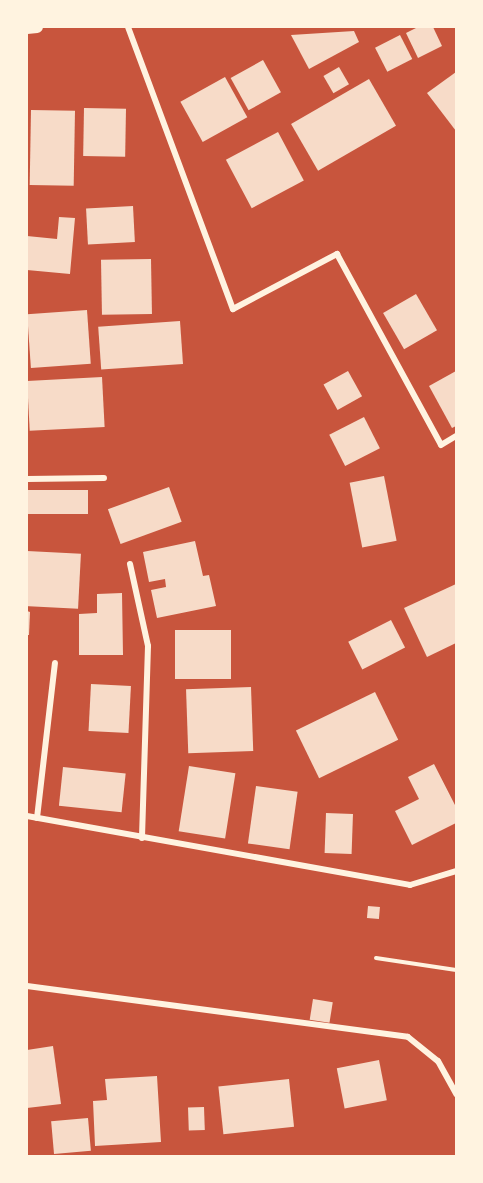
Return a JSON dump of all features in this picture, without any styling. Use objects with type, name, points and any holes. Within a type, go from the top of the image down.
[{"type":"main road","points":[[27,28],[37,27]]},
{"type":"street","points":[[128,27],[233,309],[337,254],[441,445],[456,436]]},
{"type":"street","points":[[27,479],[104,478]]},
{"type":"street","points":[[130,564],[148,646],[142,838]]},
{"type":"street","points":[[37,818],[55,663]]},
{"type":"street","points":[[27,816],[410,885],[427,883],[456,870]]},
{"type":"street","points":[[27,986],[408,1037],[438,1061],[456,1094]]},
{"type":"path","points":[[376,958],[456,970]]},
{"type":"building","points":[[418,27],[433,27],[442,46],[418,58],[406,33]]},
{"type":"building","points":[[354,31],[359,42],[309,69],[291,35]]},
{"type":"building","points":[[400,35],[412,59],[387,72],[375,48]]},
{"type":"building","points":[[263,60],[281,92],[249,110],[231,78]]},
{"type":"building","points":[[339,67],[349,84],[333,93],[323,76]]},
{"type":"building","points":[[456,72],[456,131],[427,93]]},
{"type":"building","points":[[225,77],[247,117],[203,142],[180,102]]},
{"type":"building","points":[[369,79],[396,126],[318,171],[291,124]]},
{"type":"building","points":[[84,108],[126,109],[125,157],[83,156]]},
{"type":"building","points":[[31,110],[75,111],[74,186],[30,185]]},
{"type":"building","points":[[278,132],[304,181],[252,208],[226,160]]},
{"type":"building","points":[[133,206],[135,242],[88,244],[86,208]]},
{"type":"building","points":[[59,217],[75,218],[70,274],[27,270],[27,236],[57,239]]},
{"type":"building","points":[[151,259],[152,314],[102,315],[101,260]]},
{"type":"building","points":[[416,294],[437,330],[404,349],[383,313]]},
{"type":"building","points":[[87,310],[91,364],[31,368],[27,314]]},
{"type":"building","points":[[180,321],[183,364],[101,370],[98,327]]},
{"type":"building","points":[[348,371],[362,396],[338,410],[324,385]]},
{"type":"building","points":[[456,371],[456,426],[452,428],[429,386]]},
{"type":"building","points":[[102,377],[105,427],[30,431],[27,381]]},
{"type":"building","points":[[364,417],[380,448],[345,466],[329,435]]},
{"type":"building","points":[[384,476],[397,541],[362,547],[350,483]]},
{"type":"building","points":[[169,487],[182,522],[121,544],[108,509]]},
{"type":"building","points":[[28,490],[88,490],[88,514],[28,514]]},
{"type":"building","points":[[195,541],[203,576],[209,575],[216,606],[157,618],[151,590],[166,587],[165,579],[149,582],[143,552]]},
{"type":"building","points":[[27,551],[81,554],[78,609],[27,606]]},
{"type":"building","points":[[456,584],[456,643],[427,657],[404,608]]},
{"type":"building","points":[[122,593],[123,655],[79,655],[79,614],[97,613],[97,594]]},
{"type":"building","points":[[27,611],[30,612],[29,635],[27,635]]},
{"type":"building","points":[[391,620],[405,648],[362,669],[348,642]]},
{"type":"building","points":[[175,630],[231,630],[231,679],[175,679]]},
{"type":"building","points":[[91,684],[131,686],[128,733],[89,731]]},
{"type":"building","points":[[251,687],[253,751],[188,753],[186,689]]},
{"type":"building","points":[[375,692],[398,740],[319,778],[296,731]]},
{"type":"building","points":[[434,764],[456,807],[456,823],[412,845],[395,811],[419,799],[408,777]]},
{"type":"building","points":[[189,766],[235,773],[225,839],[179,831]]},
{"type":"building","points":[[63,767],[126,774],[122,812],[59,806]]},
{"type":"building","points":[[256,786],[298,792],[290,849],[248,843]]},
{"type":"building","points":[[326,813],[353,814],[352,854],[325,853]]},
{"type":"building","points":[[368,906],[380,907],[379,919],[367,918]]},
{"type":"building","points":[[313,999],[333,1002],[329,1023],[310,1020]]},
{"type":"building","points":[[53,1046],[61,1104],[27,1108],[27,1050]]},
{"type":"building","points":[[379,1060],[387,1100],[345,1108],[337,1068]]},
{"type":"building","points":[[157,1076],[161,1142],[95,1146],[93,1101],[107,1100],[105,1079]]},
{"type":"building","points":[[289,1079],[294,1127],[223,1134],[218,1086]]},
{"type":"building","points":[[204,1107],[205,1130],[189,1131],[188,1108]]},
{"type":"building","points":[[88,1118],[91,1151],[54,1154],[51,1121]]}]
